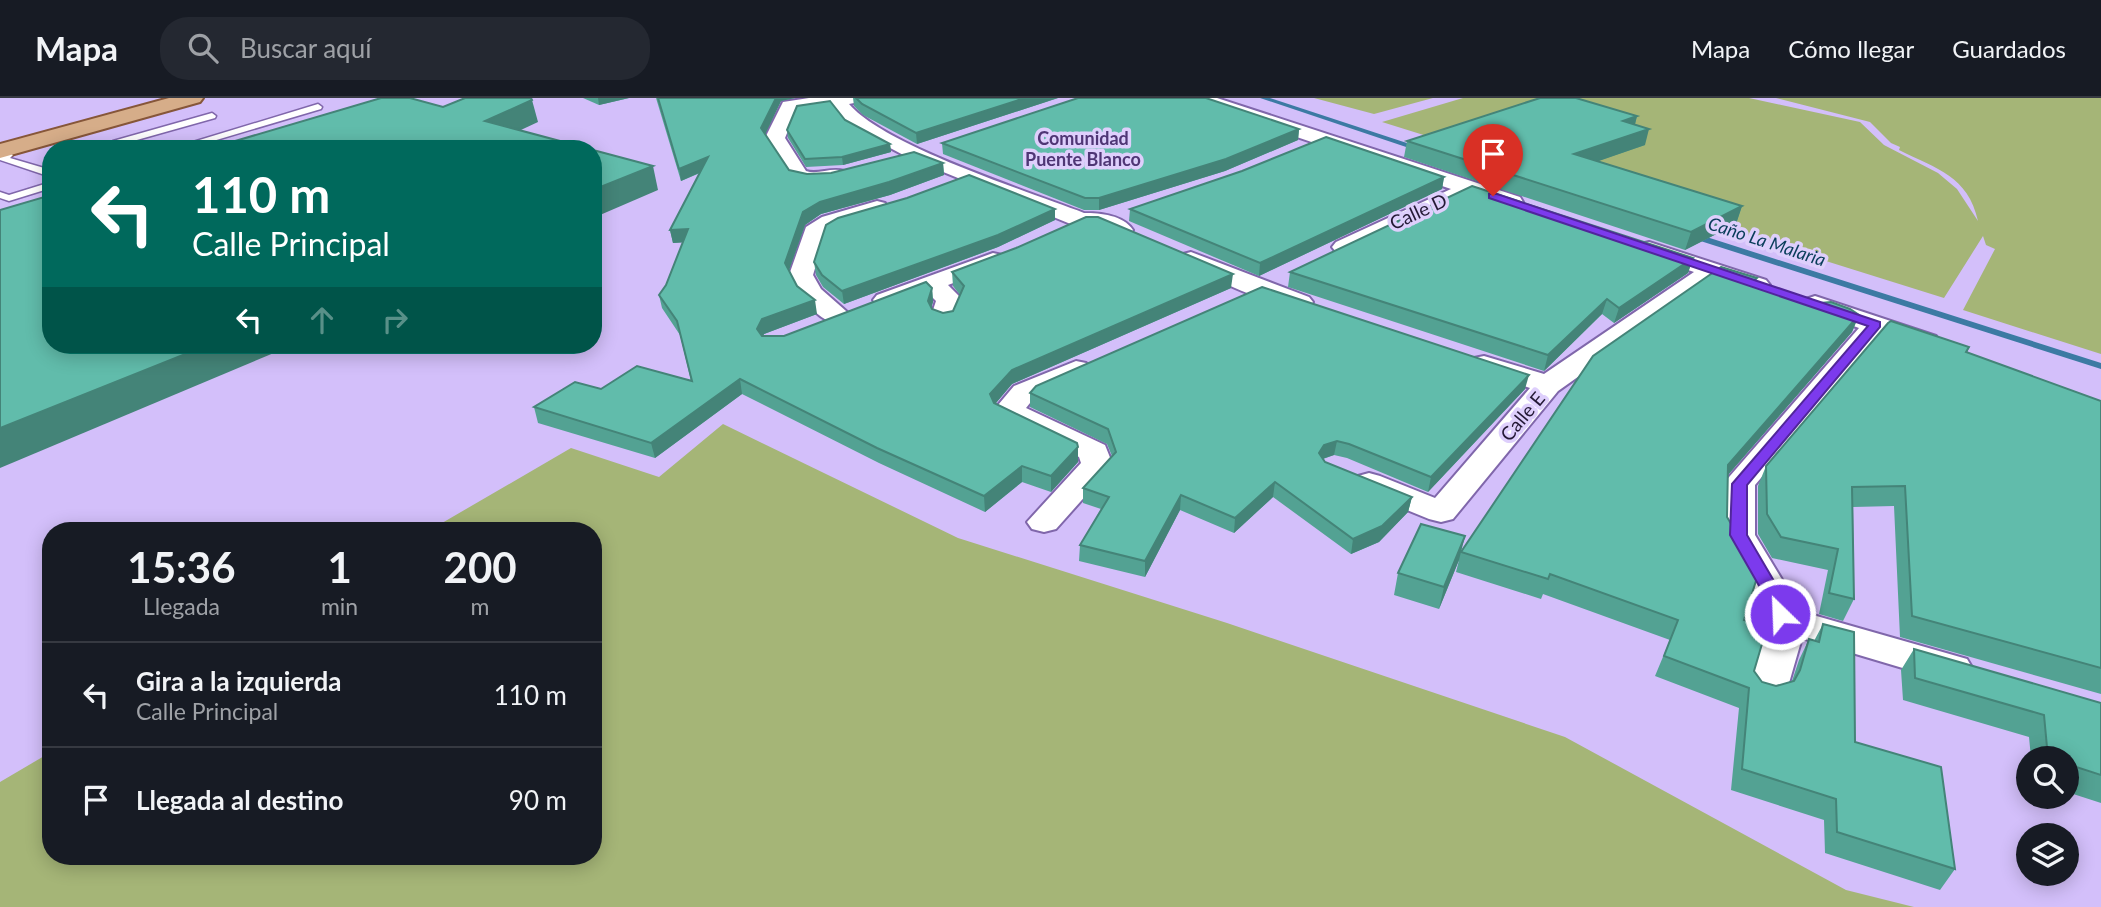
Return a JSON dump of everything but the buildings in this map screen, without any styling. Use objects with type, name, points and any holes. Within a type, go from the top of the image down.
[{"type":"main road","points":[[58,140],[152,98]]},
{"type":"main road","points":[[65,140],[128,116],[193,98]]},
{"type":"main road","points":[[65,140],[118,123],[128,116]]},
{"type":"main road","points":[[16,159],[42,147]]},
{"type":"main road","points":[[16,159],[42,149]]},
{"type":"main road","points":[[16,159],[42,150]]},
{"type":"street","points":[[1199,98],[1533,209]]},
{"type":"street","points":[[853,171],[811,179],[798,175],[775,138],[789,106],[841,99],[854,121],[916,154],[968,176],[1149,241]]},
{"type":"street","points":[[1290,152],[1325,139]]},
{"type":"street","points":[[891,161],[942,145]]},
{"type":"street","points":[[934,189],[968,176]]},
{"type":"street","name":"Calle D","points":[[1320,259],[1469,188]]},
{"type":"street","points":[[841,318],[810,293],[801,275],[814,232],[830,222],[899,202]]},
{"type":"street","points":[[1052,234],[1091,220],[1127,212]]},
{"type":"street","points":[[1623,240],[1942,347]]},
{"type":"street","points":[[808,330],[1018,249]]},
{"type":"street","points":[[1174,252],[1259,288],[1325,310]]},
{"type":"street","name":"Calle E","points":[[1347,473],[1441,512],[1548,385],[1713,270]]},
{"type":"street","points":[[1223,304],[1296,271]]},
{"type":"street","points":[[930,283],[949,299],[944,316]]},
{"type":"street","points":[[1876,325],[1739,484],[1738,535],[1775,598],[1793,622],[1980,677]]},
{"type":"street","points":[[1456,354],[1548,385]]},
{"type":"street","points":[[1044,522],[1097,465],[1094,452],[1009,411],[1024,392],[1099,359]]},
{"type":"street","points":[[1766,690],[1785,630],[1775,598]]},
{"type":"lane","points":[[206,140],[318,107]]},
{"type":"lane","points":[[127,140],[212,116]]},
{"type":"lane","points":[[0,195],[9,198],[42,188]]},
{"type":"green space","points":[[1314,98],[1433,98],[1374,114]]},
{"type":"green space","points":[[1463,98],[1749,98],[1860,122],[1884,145],[1938,173],[1957,189],[1978,221],[1967,194],[1959,184],[1938,169],[1899,150],[1900,147],[1891,143],[1870,122],[1776,98],[2101,98],[2101,354],[1963,310],[1995,249],[1986,245],[1983,236],[1944,298],[1382,122]]},
{"type":"green space","points":[[723,424],[958,538],[1227,623],[1565,737],[1846,890],[1914,907],[0,907],[0,782],[42,757],[42,865],[602,865],[602,522],[444,522],[571,448],[659,477]]},
{"type":"waterway","name":"Caño La Malaria","points":[[1263,98],[1421,149]]},
{"type":"waterway","name":"Caño La Malaria","points":[[1691,235],[2101,366]]},
{"type":"district","name":"Comunidad Puente Blanco","points":[[1083,148]]},
{"type":"route","points":[[1493,196],[1876,325],[1739,484],[1738,535],[1775,598],[1780,614]]}]
